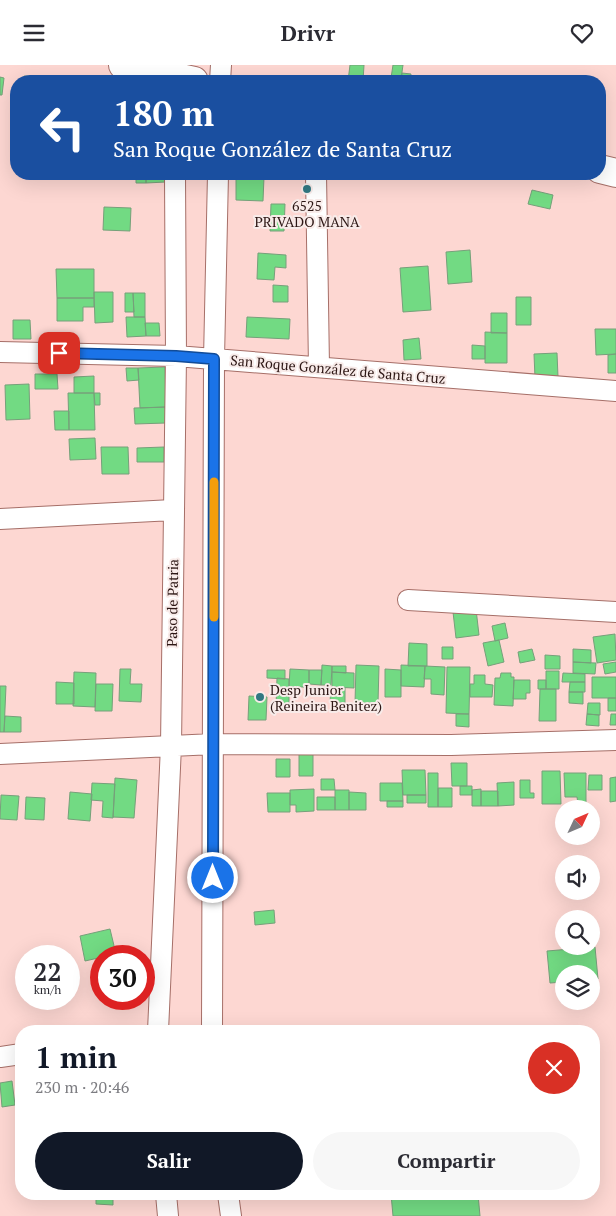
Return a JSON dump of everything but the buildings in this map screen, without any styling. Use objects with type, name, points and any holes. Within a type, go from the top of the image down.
[{"type":"main road","points":[[123,65],[176,75]]},
{"type":"street","name":"Paso de Patria","points":[[158,1025],[171,746],[176,356],[174,180]]},
{"type":"street","points":[[212,1025],[214,359],[218,180]]},
{"type":"street","points":[[316,180],[319,367]]},
{"type":"street","name":"San Roque González de Santa Cruz","points":[[0,352],[176,356],[616,391]]},
{"type":"street","points":[[0,519],[173,510]]},
{"type":"street","points":[[408,600],[562,607],[616,612]]},
{"type":"street","points":[[0,754],[214,744],[451,745],[616,740]]},
{"type":"street","points":[[0,1057],[15,1055]]},
{"type":"street","points":[[167,1200],[168,1216]]},
{"type":"street","points":[[229,1200],[231,1216]]},
{"type":"slow traffic","points":[[214,482],[214,617]]},
{"type":"place","name":"6525 PRIVADO MANA","points":[[307,189]]},
{"type":"place","name":"Desp Junior (Reineira Benitez)","points":[[260,697]]},
{"type":"route","points":[[59,353],[176,356],[214,359],[213,878]]}]
